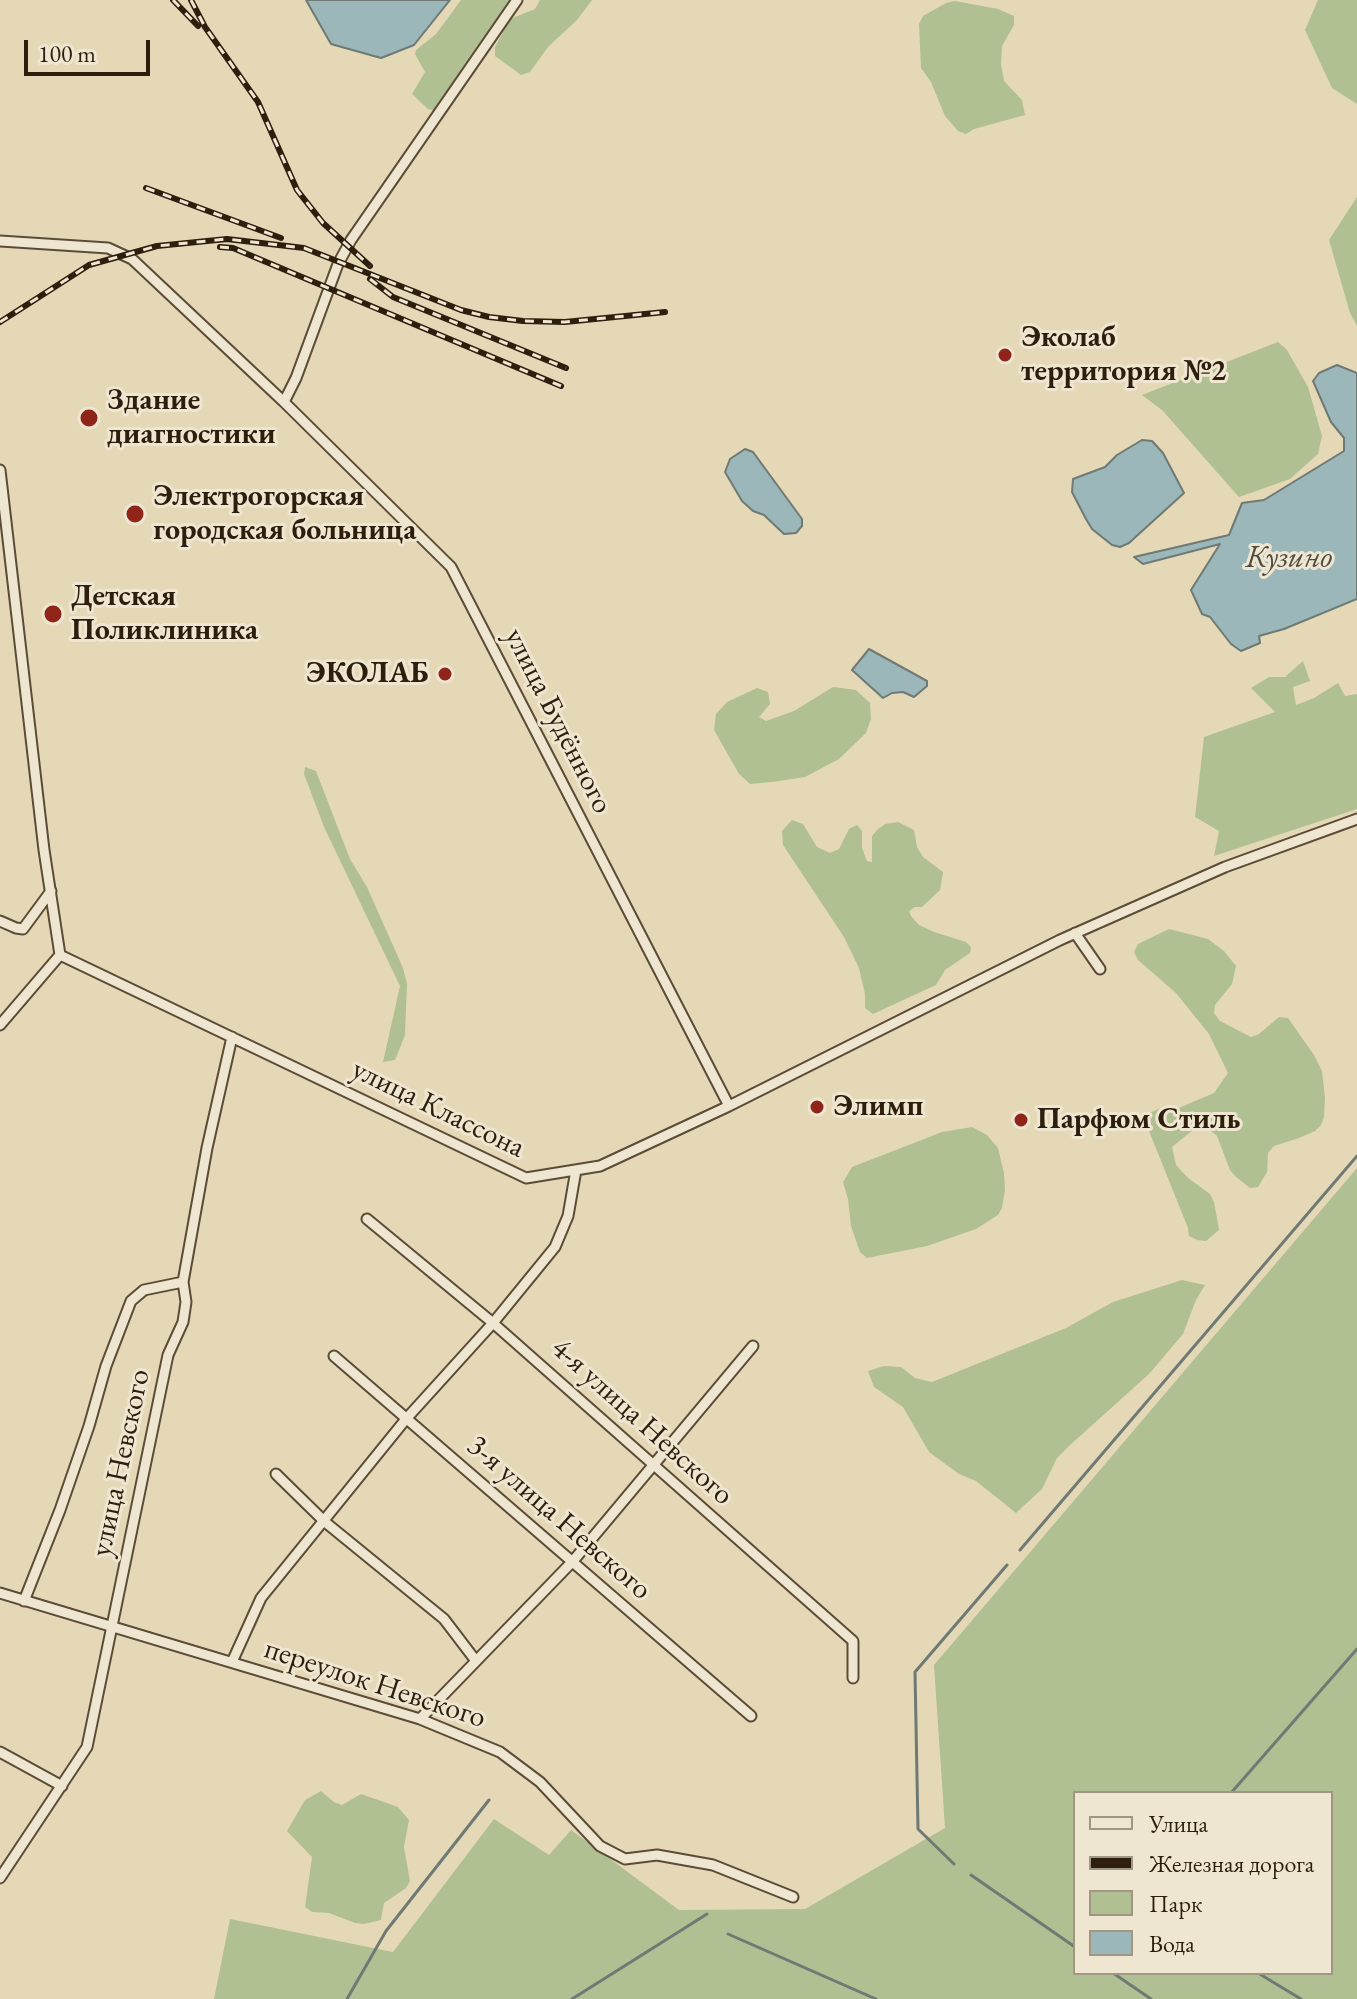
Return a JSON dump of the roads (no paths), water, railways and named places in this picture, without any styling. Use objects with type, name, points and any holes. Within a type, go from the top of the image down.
[{"type":"street","points":[[284,402],[296,378],[338,264],[351,240],[517,0]]},
{"type":"street","name":"улица Будённого","points":[[0,241],[108,248],[132,259],[284,402],[451,567],[729,1106]]},
{"type":"street","points":[[0,470],[60,955],[0,1025]]},
{"type":"street","name":"улица Классона","points":[[60,955],[526,1178],[600,1166],[729,1106],[1075,933],[1225,867],[1357,819]]},
{"type":"street","points":[[0,921],[23,929],[51,891]]},
{"type":"street","points":[[1075,933],[1100,969]]},
{"type":"street","name":"улица Невского","points":[[0,1878],[87,1747],[168,1355],[183,1322],[186,1302],[183,1282],[207,1148],[232,1037]]},
{"type":"street","points":[[232,1662],[261,1598],[406,1419],[493,1323],[555,1247],[568,1216],[576,1170]]},
{"type":"street","name":"4-я улица Невского","points":[[367,1219],[493,1323],[853,1641],[853,1678]]},
{"type":"street","points":[[24,1601],[60,1510],[106,1366],[131,1301],[144,1290],[183,1282]]},
{"type":"street","points":[[420,1719],[573,1561],[753,1346]]},
{"type":"street","name":"3-я улица Невского","points":[[334,1356],[751,1716]]},
{"type":"street","points":[[276,1474],[325,1522],[444,1619],[476,1661]]},
{"type":"street","name":"переулок Невского","points":[[0,1593],[420,1719],[500,1752],[540,1782],[600,1846],[625,1859],[657,1855],[713,1865],[793,1897]]},
{"type":"street","points":[[0,1752],[62,1786]]},
{"type":"water","points":[[306,0],[450,0],[414,45],[381,58],[331,44]]},
{"type":"water","name":"Кузино","points":[[1337,365],[1357,373],[1357,599],[1259,636],[1260,643],[1241,651],[1231,644],[1210,617],[1202,614],[1191,590],[1220,544],[1143,564],[1134,557],[1229,535],[1242,503],[1264,500],[1344,451],[1344,438],[1331,422],[1313,381],[1319,373]]},
{"type":"water","points":[[1142,440],[1152,441],[1163,453],[1184,493],[1129,543],[1120,547],[1112,545],[1092,529],[1072,492],[1073,479],[1105,467],[1117,455]]},
{"type":"water","points":[[745,449],[753,452],[802,519],[802,526],[796,533],[784,534],[764,515],[753,511],[742,501],[725,472],[730,459]]},
{"type":"water","points":[[869,649],[927,681],[927,686],[914,697],[903,692],[883,698],[852,670]]},
{"type":"waterway","points":[[1020,1550],[1357,1156]]},
{"type":"waterway","points":[[954,1864],[918,1829],[915,1672],[1007,1565]]},
{"type":"waterway","points":[[1233,1791],[1357,1649]]},
{"type":"waterway","points":[[347,1999],[386,1931],[489,1800]]},
{"type":"waterway","points":[[971,1875],[1073,1946]]},
{"type":"waterway","points":[[572,1999],[707,1914]]},
{"type":"waterway","points":[[728,1934],[876,1999]]},
{"type":"waterway","points":[[1116,1975],[1151,1999]]},
{"type":"waterway","points":[[1261,1975],[1301,1999]]},
{"type":"railway","points":[[173,0],[198,26]]},
{"type":"railway","points":[[191,0],[205,27],[258,102],[297,190],[323,223],[370,266]]},
{"type":"railway","points":[[146,188],[281,238]]},
{"type":"railway","points":[[0,322],[89,265],[157,246],[227,239],[304,248],[461,310],[489,317],[565,322],[665,312]]},
{"type":"railway","points":[[220,247],[233,248],[561,386]]},
{"type":"railway","points":[[370,279],[393,297],[566,368]]},
{"type":"place","name":"Эколаб территория №2","points":[[1005,355]]},
{"type":"place","name":"Здание диагностики","points":[[89,418]]},
{"type":"place","name":"Электрогорская городская больница","points":[[135,514]]},
{"type":"place","name":"Детская Поликлиника","points":[[53,614]]},
{"type":"place","name":"ЭКОЛАБ","points":[[445,674]]},
{"type":"place","name":"Элимп","points":[[817,1107]]},
{"type":"place","name":"Парфюм Стиль","points":[[1021,1120]]}]
